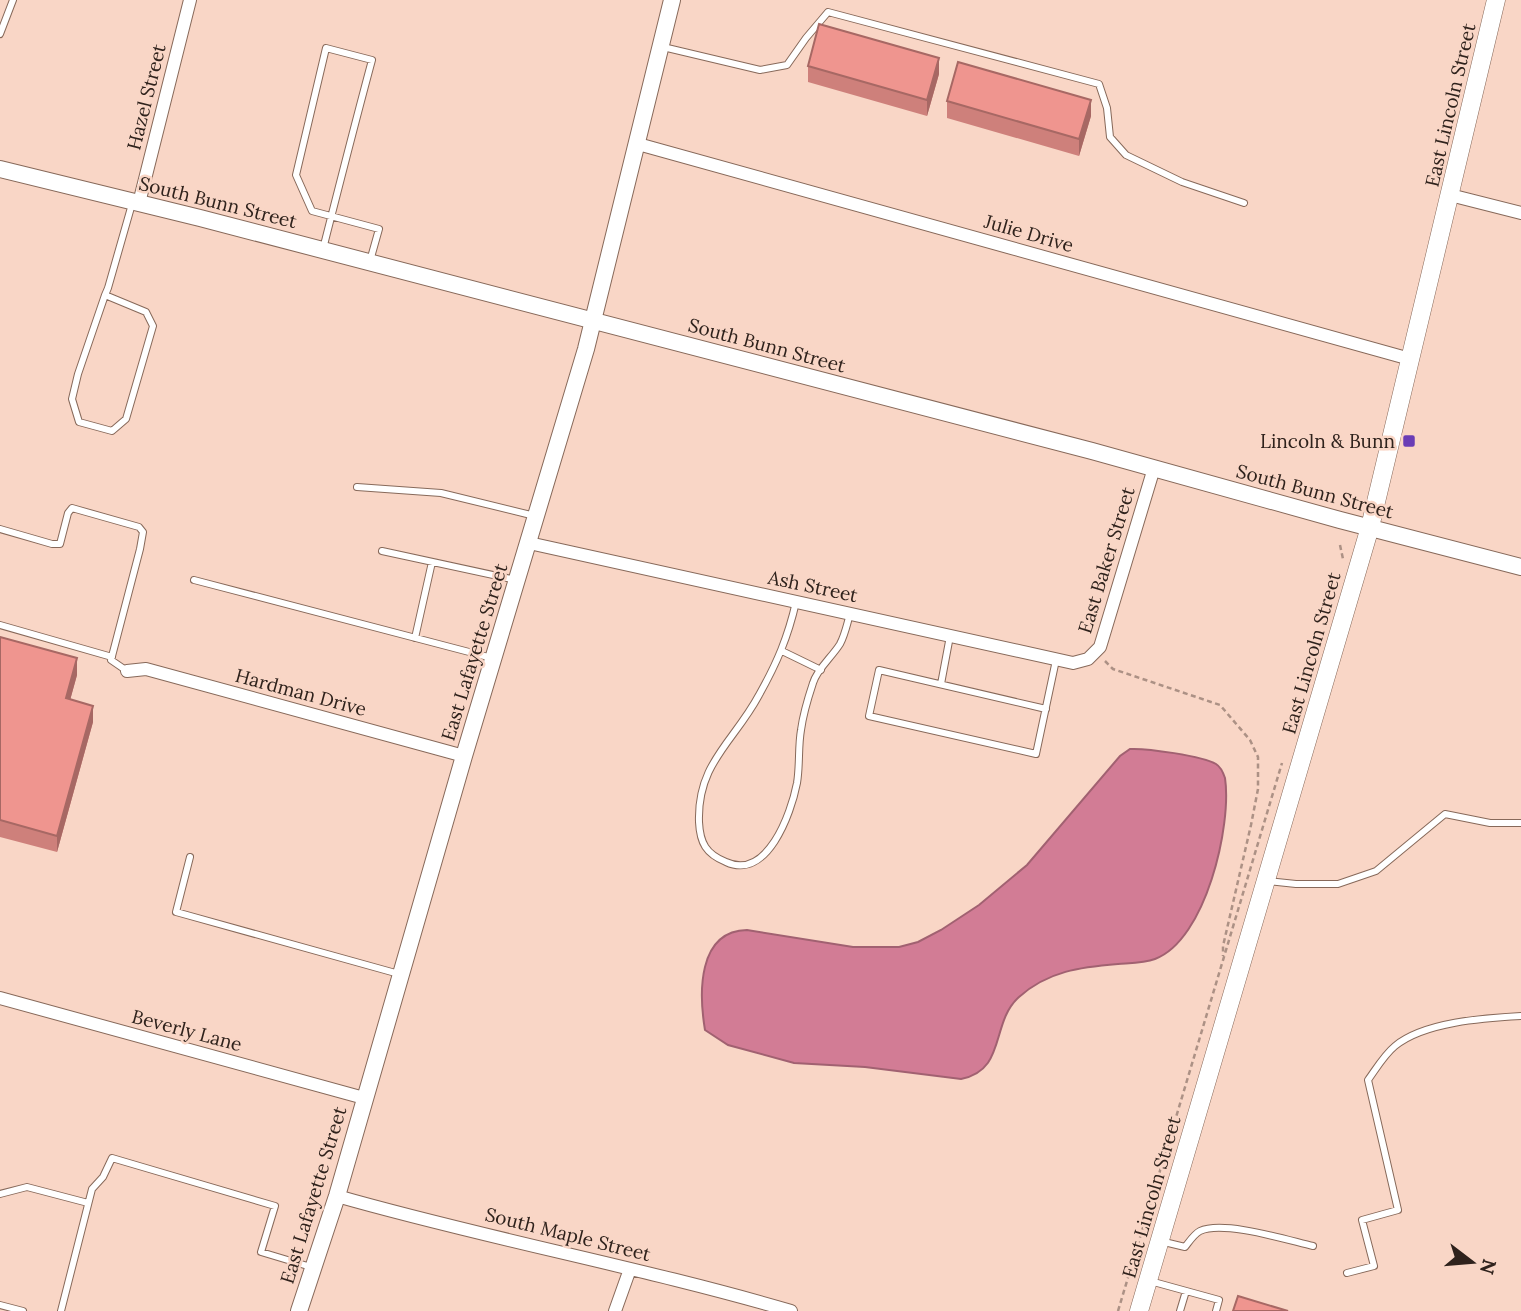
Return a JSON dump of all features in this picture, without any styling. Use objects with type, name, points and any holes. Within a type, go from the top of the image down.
[{"type":"main road","name":"East Lincoln Street","points":[[1139,1311],[1370,527],[1496,0]]},
{"type":"street","name":"Hazel Street","points":[[135,203],[190,0]]},
{"type":"street","name":"East Lafayette Street","points":[[299,1311],[337,1196],[464,756],[594,321],[672,0]]},
{"type":"street","name":"Julie Drive","points":[[638,144],[1410,359]]},
{"type":"street","name":"South Bunn Street","points":[[0,169],[594,321],[1521,567]]},
{"type":"street","points":[[1450,195],[1521,213]]},
{"type":"street","name":"East Baker Street","points":[[1092,656],[1154,468]]},
{"type":"street","name":"Ash Street","points":[[529,543],[1056,660],[1073,663],[1092,656]]},
{"type":"street","name":"Hardman Drive","points":[[127,671],[146,669],[464,756]]},
{"type":"street","name":"Beverly Lane","points":[[0,998],[364,1098]]},
{"type":"street","name":"South Maple Street","points":[[337,1196],[791,1311]]},
{"type":"street","points":[[615,1311],[630,1269]]},
{"type":"lane","points":[[0,34],[13,0]]},
{"type":"lane","points":[[661,46],[760,70],[787,65],[828,12],[1085,80],[1099,84],[1107,108],[1110,137],[1126,155],[1182,182],[1244,203]]},
{"type":"lane","points":[[322,251],[331,217],[372,60],[326,48],[296,175],[312,211],[331,217],[379,229],[370,263]]},
{"type":"lane","points":[[105,295],[146,312],[153,326],[126,419],[112,431],[79,422],[72,399],[78,374],[135,203]]},
{"type":"lane","points":[[358,487],[442,493],[537,517]]},
{"type":"lane","points":[[0,529],[60,544],[68,513],[72,508],[139,527],[143,532],[140,549],[111,660],[127,671]]},
{"type":"lane","points":[[382,551],[518,580]]},
{"type":"lane","points":[[415,638],[432,562]]},
{"type":"lane","points":[[194,580],[494,659]]},
{"type":"lane","points":[[796,602],[782,651],[746,719],[719,753],[701,787],[700,837],[706,850],[732,865],[750,866],[768,852],[783,824],[797,782],[801,730],[813,680],[842,641],[850,614]]},
{"type":"lane","points":[[0,625],[112,657]]},
{"type":"lane","points":[[941,684],[950,636]]},
{"type":"lane","points":[[782,651],[821,670]]},
{"type":"lane","points":[[1046,709],[879,670],[869,716],[1036,754],[1046,709],[1056,660]]},
{"type":"lane","points":[[1266,881],[1338,884],[1376,872],[1445,814],[1490,822],[1521,823]]},
{"type":"lane","points":[[190,856],[176,912],[400,974]]},
{"type":"lane","points":[[1347,1273],[1374,1266],[1362,1220],[1398,1210],[1368,1080],[1395,1045],[1421,1032],[1461,1022],[1521,1016]]},
{"type":"lane","points":[[61,1311],[92,1189],[103,1177],[112,1158],[275,1206],[261,1252],[313,1268]]},
{"type":"lane","points":[[0,1194],[27,1187],[88,1203]]},
{"type":"lane","points":[[1160,1240],[1185,1247],[1198,1231],[1218,1227],[1251,1231],[1312,1246]]},
{"type":"lane","points":[[1148,1280],[1219,1300],[1216,1311]]},
{"type":"lane","points":[[1180,1311],[1186,1291]]},
{"type":"lane","points":[[0,1305],[23,1311]]},
{"type":"path","name":"East Lincoln Street","points":[[1340,545],[1343,560]]},
{"type":"path","points":[[1092,656],[1113,669],[1220,705],[1250,740],[1258,757],[1258,789],[1223,946],[1223,960]]},
{"type":"path","name":"East Lincoln Street","points":[[1118,1311],[1283,760]]},
{"type":"shaded area","points":[[1130,749],[1174,753],[1209,761],[1219,767],[1225,778],[1224,823],[1212,879],[1188,929],[1173,948],[1155,959],[1078,969],[1053,976],[1030,988],[1010,1008],[992,1056],[985,1066],[976,1074],[961,1079],[865,1067],[794,1063],[728,1045],[705,1030],[702,983],[710,953],[718,941],[731,933],[747,930],[853,947],[899,947],[918,942],[979,905],[1027,865],[1120,756]]},
{"type":"building","points":[[819,24],[939,58],[927,100],[808,66]]},
{"type":"building","points":[[958,62],[1091,100],[1079,139],[947,101]]},
{"type":"building","points":[[0,637],[77,658],[66,698],[93,706],[57,836],[0,820]]},
{"type":"building","points":[[1238,1296],[1288,1311],[1233,1311]]},
{"type":"place","name":"Lincoln & Bunn","points":[[1409,441]]}]
